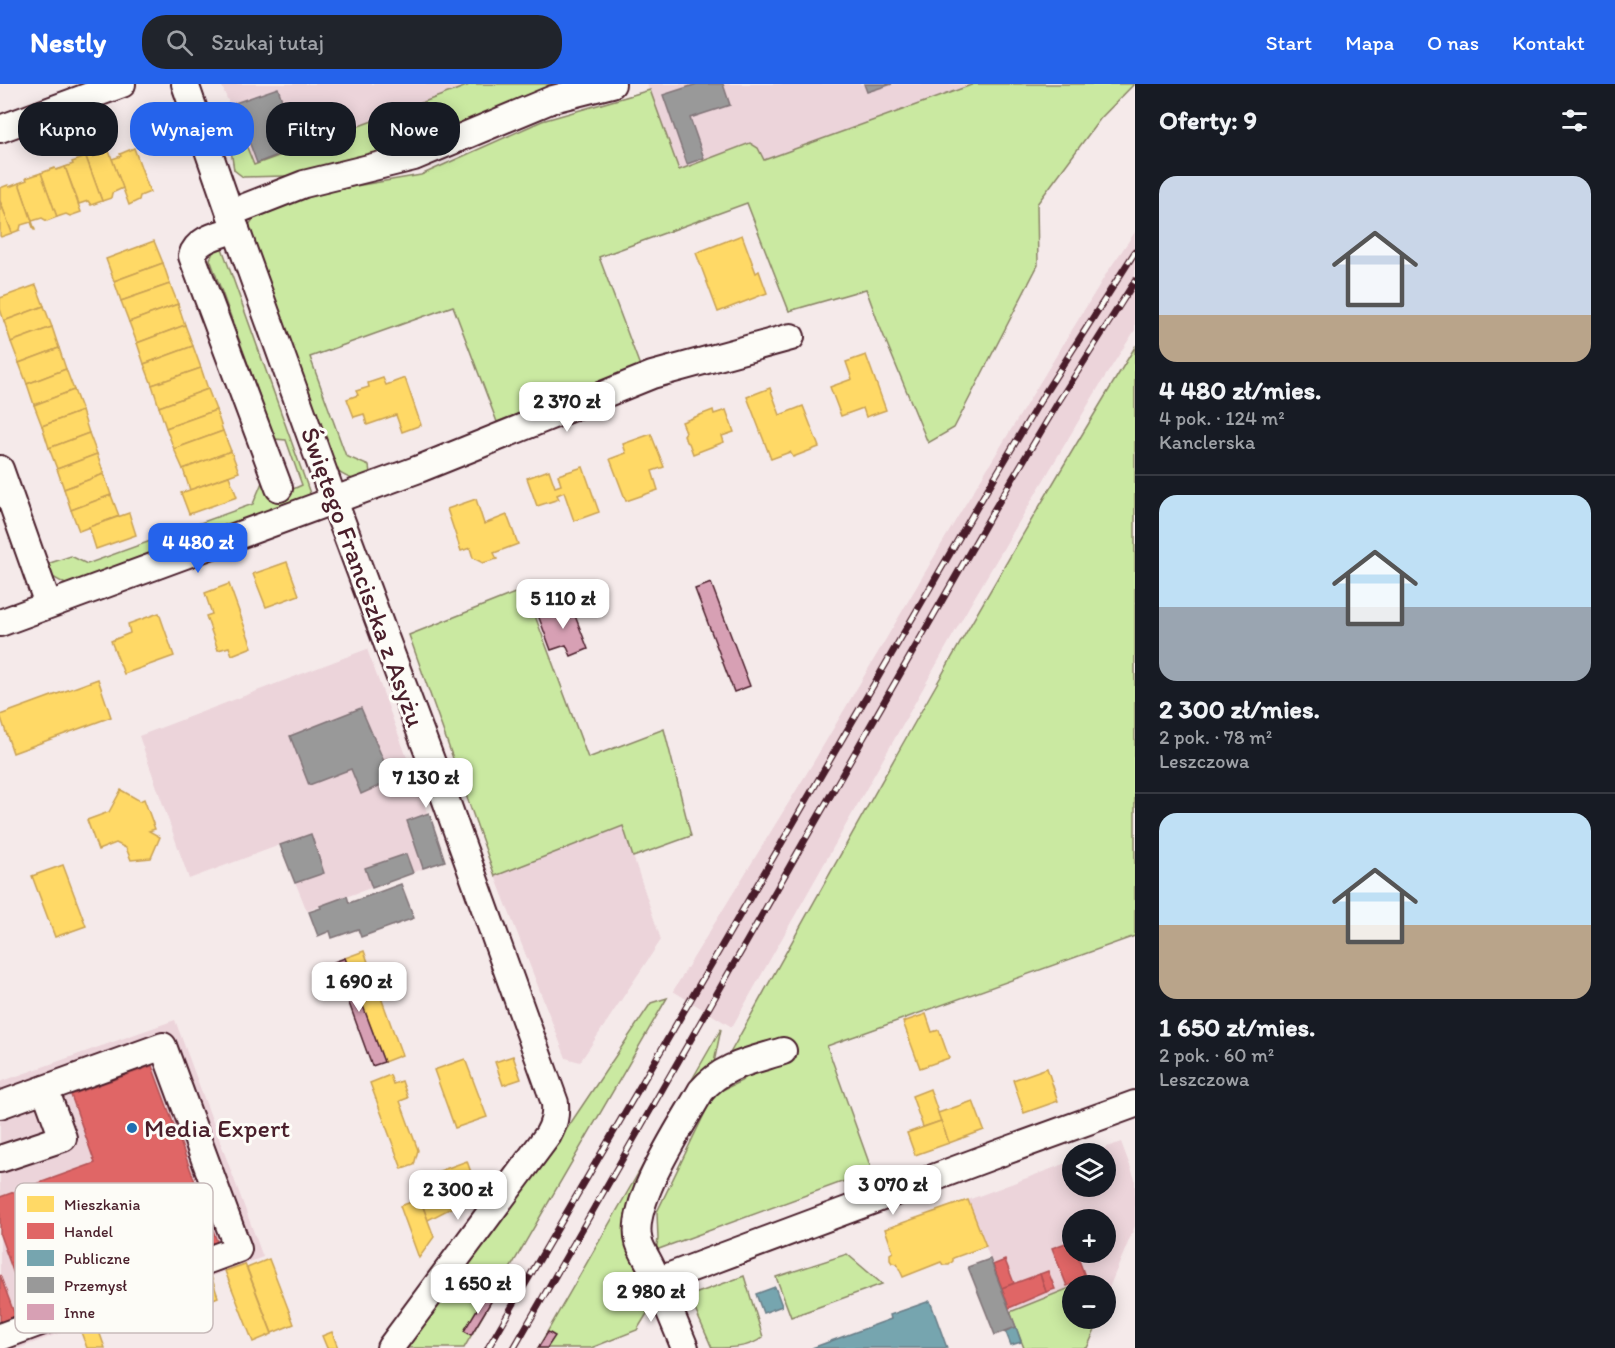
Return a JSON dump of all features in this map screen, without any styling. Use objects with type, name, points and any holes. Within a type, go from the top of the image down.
[{"type":"street","points":[[0,129],[122,84]]},
{"type":"street","name":"Świętego Franciszka z Asyżu","points":[[185,84],[334,501],[444,795],[555,1103],[556,1115],[548,1135],[390,1348]]},
{"type":"street","points":[[279,488],[192,256],[194,248],[233,221],[304,184],[414,157],[553,99],[612,84]]},
{"type":"street","points":[[0,623],[428,466],[652,375],[791,337]]},
{"type":"street","points":[[0,469],[48,604]]},
{"type":"street","points":[[0,1105],[163,1046],[238,1250],[213,1259]]},
{"type":"street","points":[[685,1348],[639,1241],[638,1218],[643,1200],[657,1168],[708,1082],[728,1069],[783,1051]]},
{"type":"street","points":[[0,1159],[63,1138],[45,1089]]},
{"type":"street","points":[[657,1281],[1135,1104]]},
{"type":"street","points":[[0,1336],[15,1331]]},
{"type":"shaded area","points":[[221,84],[472,84],[424,102],[368,102],[368,123],[356,127],[356,102],[266,102],[266,156],[278,156],[254,165],[250,156],[254,156],[254,102],[228,102]]},
{"type":"shaded area","points":[[647,84],[974,84],[764,160],[750,143],[679,170]]},
{"type":"shaded area","points":[[1135,232],[1135,330],[1101,383],[970,605],[732,1027],[673,991],[813,763],[957,518],[1108,271]]},
{"type":"shaded area","points":[[367,649],[445,861],[307,911],[280,845],[189,879],[139,736]]},
{"type":"shaded area","points":[[623,826],[661,940],[580,1062],[566,1058],[495,876]]},
{"type":"shaded area","points":[[175,1020],[263,1257],[213,1276],[213,1183],[15,1183],[15,1333],[60,1333],[20,1348],[0,1348],[0,1082]]},
{"type":"shaded area","points":[[1121,1142],[1135,1179],[1135,1226],[1114,1275],[1062,1275],[1062,1291],[1010,1312],[968,1200],[1062,1165],[1062,1197],[1116,1197],[1116,1144]]},
{"type":"green space","points":[[472,84],[584,84],[460,128],[460,102],[424,102]]},
{"type":"green space","points":[[974,84],[1134,84],[1100,119],[1037,204],[1038,265],[954,428],[928,443],[866,289],[789,311],[747,203],[599,257],[640,366],[497,422],[453,306],[310,357],[346,456],[369,466],[370,473],[355,479],[344,476],[334,469],[248,235],[249,225],[256,215],[273,204],[332,190],[421,175],[542,121],[650,90],[679,170],[750,143],[758,148],[764,160]]},
{"type":"green space","points":[[368,123],[368,156],[378,156],[321,175],[243,177],[234,170],[232,156],[250,156],[254,165],[278,156],[356,156],[356,127]]},
{"type":"green space","points":[[215,248],[222,248],[312,499],[67,585],[49,575],[44,565],[71,556],[87,564],[253,504],[263,480],[271,499],[302,485],[286,440],[275,439],[210,259]]},
{"type":"green space","points":[[1135,347],[1135,936],[827,1046],[872,1171],[656,1250],[657,1212],[714,1094],[741,1081],[757,1069],[780,1043],[729,1055],[979,610]]},
{"type":"green space","points":[[525,589],[588,758],[664,729],[691,836],[633,857],[623,826],[495,876],[409,635]]},
{"type":"green space","points":[[667,998],[464,1348],[404,1348],[564,1133],[651,1003]]},
{"type":"green space","points":[[721,1029],[712,1072],[632,1251],[649,1295],[648,1312],[637,1330],[591,1348],[538,1348]]},
{"type":"green space","points":[[847,1254],[882,1284],[791,1317],[776,1277]]},
{"type":"green space","points":[[744,1276],[763,1337],[746,1345],[712,1348],[689,1296]]},
{"type":"green space","points":[[1062,1291],[1062,1329],[1096,1329],[1087,1348],[1024,1348],[1010,1312]]},
{"type":"building: Mieszkania","points":[[130,150],[130,156],[137,156],[150,192],[140,196],[139,200],[129,205],[112,159],[121,156],[120,154]]},
{"type":"building: Mieszkania","points":[[111,156],[123,188],[112,193],[111,198],[102,201],[86,157]]},
{"type":"building: Mieszkania","points":[[86,157],[102,201],[91,205],[88,201],[79,204],[65,167]]},
{"type":"building: Mieszkania","points":[[65,167],[81,212],[57,217],[41,173]]},
{"type":"building: Mieszkania","points":[[41,173],[57,217],[47,221],[42,218],[32,221],[19,183]]},
{"type":"building: Mieszkania","points":[[19,183],[35,230],[31,222],[21,225],[20,230],[12,233],[0,201],[0,188]]},
{"type":"building: Mieszkania","points":[[0,201],[12,233],[1,237],[0,236]]},
{"type":"building: Mieszkania","points":[[742,235],[756,273],[759,271],[767,293],[718,312],[696,253]]},
{"type":"building: Mieszkania","points":[[154,241],[163,263],[114,281],[106,259]]},
{"type":"building: Mieszkania","points":[[163,263],[170,284],[121,301],[114,281]]},
{"type":"building: Mieszkania","points":[[170,284],[178,304],[129,322],[121,301]]},
{"type":"building: Mieszkania","points":[[36,285],[44,306],[4,321],[0,309],[0,298]]},
{"type":"building: Mieszkania","points":[[178,304],[185,325],[137,343],[129,322]]},
{"type":"building: Mieszkania","points":[[44,306],[52,327],[11,342],[4,321]]},
{"type":"building: Mieszkania","points":[[185,325],[193,346],[144,364],[137,343]]},
{"type":"building: Mieszkania","points":[[52,327],[59,348],[19,363],[11,342]]},
{"type":"building: Mieszkania","points":[[193,346],[201,368],[152,385],[144,364]]},
{"type":"building: Mieszkania","points":[[59,348],[66,369],[27,384],[19,363]]},
{"type":"building: Mieszkania","points":[[866,355],[886,410],[866,417],[863,408],[841,416],[830,387],[852,379],[846,362]]},
{"type":"building: Mieszkania","points":[[201,368],[208,389],[159,407],[152,385]]},
{"type":"building: Mieszkania","points":[[66,369],[74,390],[34,405],[27,384]]},
{"type":"building: Mieszkania","points":[[383,378],[386,385],[405,378],[421,425],[402,432],[396,415],[367,425],[364,414],[354,417],[347,399],[358,395],[356,391],[369,387],[368,383]]},
{"type":"building: Mieszkania","points":[[770,388],[780,415],[803,406],[819,447],[793,457],[790,452],[771,459],[747,397]]},
{"type":"building: Mieszkania","points":[[208,389],[216,410],[166,428],[159,407]]},
{"type":"building: Mieszkania","points":[[74,390],[82,411],[42,426],[34,405]]},
{"type":"building: Mieszkania","points":[[216,410],[223,431],[174,449],[166,428]]},
{"type":"building: Mieszkania","points":[[713,410],[714,414],[726,410],[734,432],[722,436],[724,442],[693,454],[689,443],[686,442],[684,435],[686,432],[682,422]]},
{"type":"building: Mieszkania","points":[[82,411],[89,433],[49,448],[42,426]]},
{"type":"building: Mieszkania","points":[[223,431],[231,451],[183,469],[174,449]]},
{"type":"building: Mieszkania","points":[[89,433],[97,454],[57,469],[49,448]]},
{"type":"building: Mieszkania","points":[[651,434],[664,467],[652,471],[658,490],[626,501],[610,459],[626,453],[623,444]]},
{"type":"building: Mieszkania","points":[[231,451],[239,472],[190,490],[183,469]]},
{"type":"building: Mieszkania","points":[[97,454],[104,474],[64,489],[57,469]]},
{"type":"building: Mieszkania","points":[[583,467],[599,512],[574,521],[564,492],[557,495],[559,499],[537,506],[527,478],[549,470],[555,487],[561,485],[558,475]]},
{"type":"building: Mieszkania","points":[[104,474],[111,495],[71,510],[64,489]]},
{"type":"building: Mieszkania","points":[[229,476],[237,497],[189,514],[181,493]]},
{"type":"building: Mieszkania","points":[[111,495],[119,516],[79,531],[71,510]]},
{"type":"building: Mieszkania","points":[[476,499],[484,524],[507,515],[518,544],[494,553],[497,559],[483,563],[473,558],[470,548],[461,551],[447,509]]},
{"type":"building: Mieszkania","points":[[129,513],[136,535],[96,549],[89,527]]},
{"type":"building: Mieszkania","points":[[287,562],[299,595],[266,607],[253,574]]},
{"type":"building: Mieszkania","points":[[229,584],[252,647],[232,655],[229,647],[218,650],[206,616],[212,614],[205,593]]},
{"type":"building: Mieszkania","points":[[159,613],[174,656],[124,674],[111,641],[130,633],[128,624]]},
{"type":"building: Mieszkania","points":[[98,679],[111,717],[13,753],[0,715]]},
{"type":"building: Mieszkania","points":[[121,790],[140,801],[144,799],[155,829],[149,831],[160,837],[151,858],[131,860],[126,848],[116,843],[98,850],[87,820],[109,812]]},
{"type":"building: Mieszkania","points":[[63,865],[86,926],[55,937],[32,876]]},
{"type":"building: Mieszkania","points":[[364,951],[402,1055],[384,1062],[345,958]]},
{"type":"building: Mieszkania","points":[[926,1014],[932,1032],[939,1030],[949,1058],[920,1068],[903,1022]]},
{"type":"building: Mieszkania","points":[[513,1056],[521,1079],[503,1085],[495,1062]]},
{"type":"building: Mieszkania","points":[[465,1059],[487,1117],[455,1128],[434,1070]]},
{"type":"building: Mieszkania","points":[[1047,1068],[1058,1101],[1024,1113],[1013,1080]]},
{"type":"building: Mieszkania","points":[[390,1075],[393,1084],[402,1081],[408,1098],[400,1101],[418,1150],[414,1165],[402,1169],[370,1083]]},
{"type":"building: Mieszkania","points":[[930,1089],[941,1121],[923,1127],[912,1096]]},
{"type":"building: Mieszkania","points":[[973,1101],[984,1130],[949,1143],[938,1113]]},
{"type":"building: Mieszkania","points":[[941,1121],[949,1143],[915,1155],[907,1133]]},
{"type":"building: Mieszkania","points":[[467,1161],[474,1181],[441,1192],[434,1173]]},
{"type":"building: Mieszkania","points":[[471,1182],[476,1196],[463,1202],[457,1187]]},
{"type":"building: Mieszkania","points":[[457,1187],[463,1202],[428,1220],[420,1199]]},
{"type":"building: Mieszkania","points":[[420,1199],[434,1237],[419,1258],[400,1206]]},
{"type":"building: Mieszkania","points":[[968,1200],[986,1246],[953,1258],[949,1265],[943,1265],[941,1262],[903,1277],[897,1264],[890,1260],[890,1254],[893,1252],[885,1229]]},
{"type":"building: Mieszkania","points":[[269,1259],[294,1324],[272,1333],[247,1268]]},
{"type":"building: Mieszkania","points":[[245,1264],[272,1334],[253,1342],[225,1271]]},
{"type":"building: Mieszkania","points":[[213,1282],[218,1297],[213,1299]]},
{"type":"building: Mieszkania","points":[[332,1332],[338,1348],[327,1348],[322,1336]]},
{"type":"building: Mieszkania","points":[[81,1333],[100,1333],[105,1348],[87,1348]]},
{"type":"building: Handel","points":[[152,1066],[195,1183],[39,1183],[95,1163],[71,1095]]},
{"type":"building: Handel","points":[[15,1192],[15,1277],[0,1235],[0,1197]]},
{"type":"building: Handel","points":[[213,1231],[218,1244],[213,1246]]},
{"type":"building: Handel","points":[[1062,1244],[1062,1263],[1080,1263],[1085,1275],[1063,1275],[1052,1248]]},
{"type":"building: Handel","points":[[1005,1260],[1014,1283],[1002,1288],[993,1265]]},
{"type":"building: Handel","points":[[1048,1271],[1055,1289],[1046,1292],[1040,1274]]},
{"type":"building: Handel","points":[[1040,1274],[1046,1292],[1009,1308],[1002,1288]]},
{"type":"building: Handel","points":[[0,1275],[15,1318],[0,1324]]},
{"type":"building: Publiczne","points":[[775,1287],[782,1306],[763,1313],[756,1294]]},
{"type":"building: Publiczne","points":[[930,1301],[947,1348],[812,1348],[891,1319],[890,1315]]},
{"type":"building: Publiczne","points":[[1016,1327],[1021,1342],[1011,1345],[1005,1330]]},
{"type":"building: Przemysł","points":[[697,84],[723,84],[730,105],[690,118],[704,158],[687,164],[663,95]]},
{"type":"building: Przemysł","points":[[864,84],[892,84],[867,92]]},
{"type":"building: Przemysł","points":[[278,88],[283,102],[266,102],[266,156],[275,156],[257,163],[254,155],[254,102],[238,102]]},
{"type":"building: Przemysł","points":[[361,708],[392,780],[361,794],[351,769],[309,785],[290,736]]},
{"type":"building: Przemysł","points":[[429,813],[445,861],[423,868],[407,821]]},
{"type":"building: Przemysł","points":[[311,834],[324,873],[295,883],[280,845]]},
{"type":"building: Przemysł","points":[[406,854],[413,873],[372,888],[365,868]]},
{"type":"building: Przemysł","points":[[401,884],[414,918],[361,937],[358,929],[332,938],[330,931],[318,936],[309,912],[347,896],[349,903]]},
{"type":"building: Przemysł","points":[[990,1259],[1016,1327],[995,1335],[968,1267]]},
{"type":"building: Inne","points":[[711,583],[750,686],[734,692],[695,589]]},
{"type":"building: Inne","points":[[570,603],[588,649],[571,656],[566,645],[551,650],[538,615]]},
{"type":"building: Inne","points":[[345,958],[384,1062],[372,1066],[334,962]]},
{"type":"building: Inne","points":[[485,1296],[492,1300],[471,1335],[464,1331]]},
{"type":"building: Inne","points":[[548,1332],[555,1336],[547,1348],[538,1348]]},
{"type":"railway","points":[[488,1348],[977,507],[1043,396],[1135,252]]},
{"type":"railway","points":[[514,1348],[991,515],[1059,401],[1135,281]]},
{"type":"place","name":"Media Expert","points":[[132,1128]]}]
